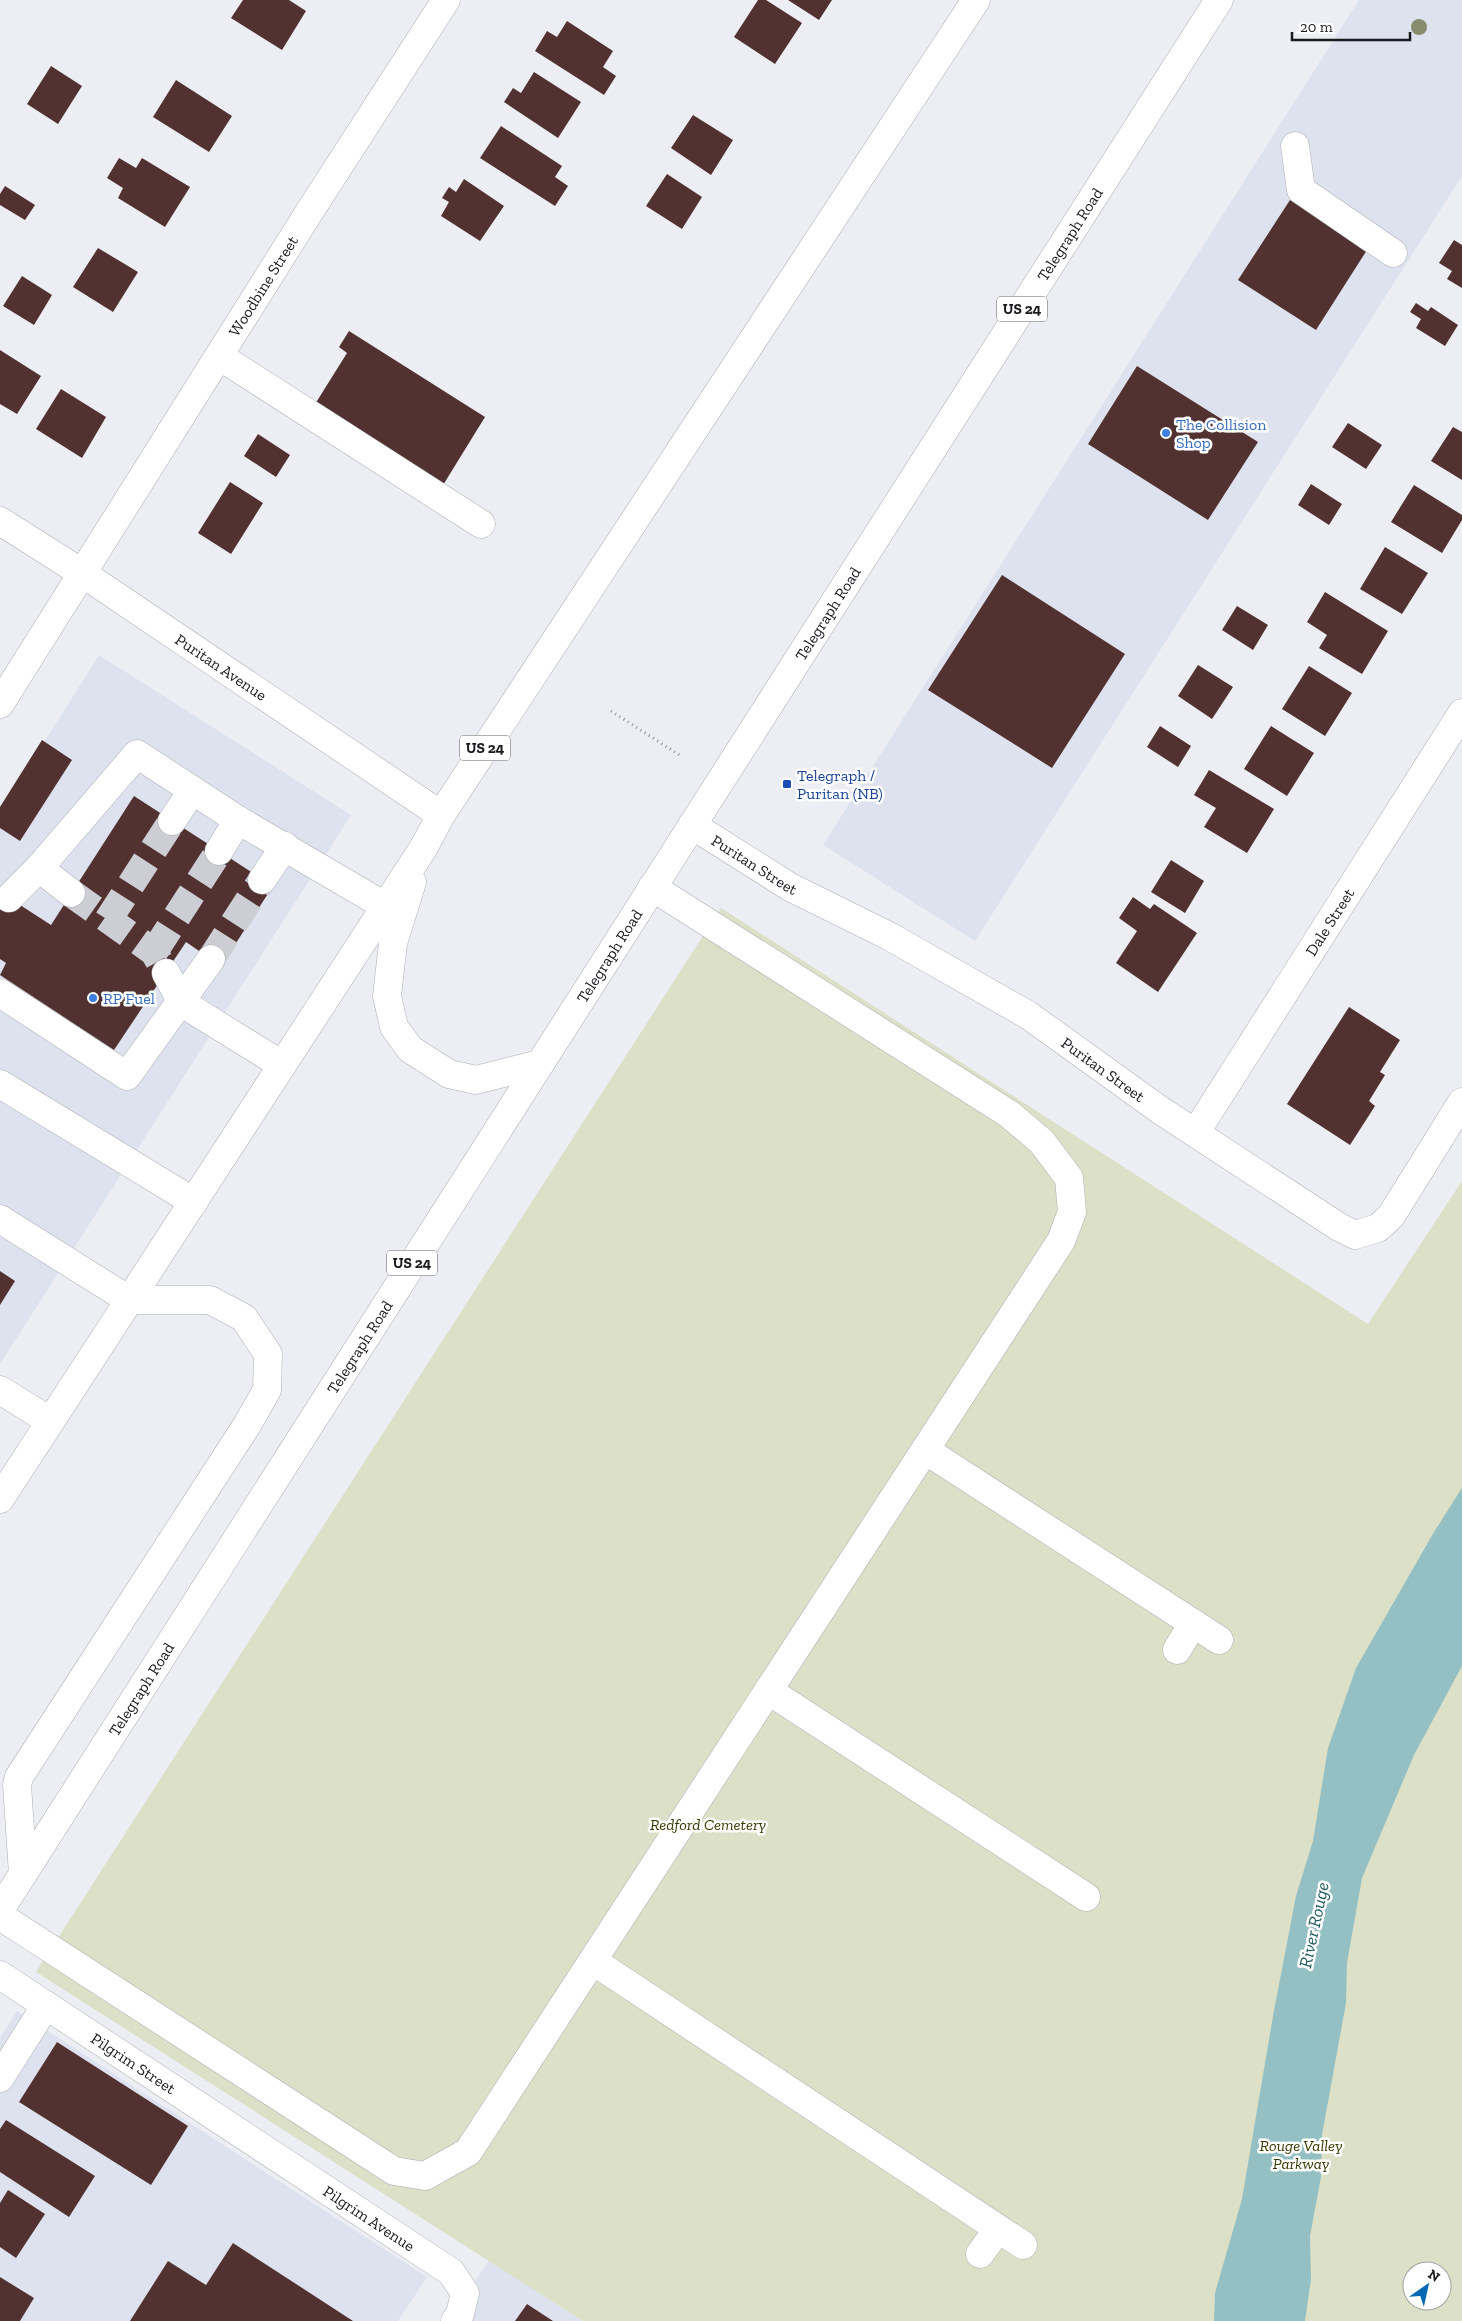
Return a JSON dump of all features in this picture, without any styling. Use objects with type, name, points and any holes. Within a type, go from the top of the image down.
[{"type":"main road","name":"Woodbine Street","points":[[0,704],[446,0]]},
{"type":"main road","name":"US 24","points":[[0,1499],[424,848],[441,815],[976,0]]},
{"type":"main road","name":"Telegraph Road","points":[[0,1910],[1219,0]]},
{"type":"main road","points":[[1295,146],[1301,190],[1393,253]]},
{"type":"main road","points":[[219,356],[481,524]]},
{"type":"main road","name":"Puritan Avenue","points":[[0,521],[82,573],[441,815]]},
{"type":"main road","name":"Dale Street","points":[[1196,1132],[1462,713]]},
{"type":"main road","points":[[9,898],[39,868],[137,754],[238,820],[385,906]]},
{"type":"main road","points":[[172,821],[192,791]]},
{"type":"main road","points":[[219,851],[238,820]]},
{"type":"main road","name":"Puritan Street","points":[[692,824],[790,887],[889,936],[1028,1015],[1160,1110],[1339,1228],[1355,1235],[1378,1228],[1391,1216],[1462,1102]]},
{"type":"main road","points":[[262,880],[285,846]]},
{"type":"main road","points":[[424,848],[393,943],[386,996],[394,1027],[410,1049],[449,1074],[476,1080],[539,1064]]},
{"type":"main road","points":[[39,868],[71,893]]},
{"type":"main road","points":[[0,1916],[394,2171],[425,2176],[468,2152],[1061,1241],[1072,1212],[1069,1178],[1042,1142],[1009,1114],[652,887]]},
{"type":"main road","points":[[0,993],[127,1076],[182,1003],[211,959]]},
{"type":"main road","points":[[166,974],[182,1003],[282,1065]]},
{"type":"main road","points":[[0,1084],[194,1202]]},
{"type":"main road","points":[[0,1219],[129,1300],[210,1300],[244,1318],[268,1354],[267,1390],[247,1426],[19,1777],[17,1785],[23,1874]]},
{"type":"main road","points":[[0,1390],[50,1422]]},
{"type":"main road","points":[[925,1450],[1219,1640]]},
{"type":"main road","points":[[1177,1650],[1193,1623]]},
{"type":"main road","points":[[769,1691],[1086,1897]]},
{"type":"main road","points":[[593,1962],[1023,2245]]},
{"type":"main road","name":"Pilgrim Street","points":[[0,1974],[268,2151]]},
{"type":"main road","points":[[0,2078],[46,2005]]},
{"type":"main road","name":"Pilgrim Avenue","points":[[268,2151],[451,2272],[465,2293],[460,2314],[455,2321]]},
{"type":"main road","points":[[980,2254],[998,2229]]},
{"type":"path","points":[[611,711],[680,756]]},
{"type":"shaded area","points":[[1359,0],[1462,0],[1462,176],[975,941],[823,845]]},
{"type":"shaded area","points":[[99,655],[351,815],[0,1364],[0,812]]},
{"type":"shaded area","points":[[17,2011],[427,2277],[398,2321],[0,2321],[0,2038]]},
{"type":"shaded area","points":[[489,2260],[583,2321],[460,2321],[468,2292]]},
{"type":"green space","name":"Redford Cemetery","points":[[721,908],[1368,1324],[1462,1181],[1462,2321],[583,2321],[36,1972]]},
{"type":"water","name":"River Rouge","points":[[1462,1488],[1462,1666],[1414,1755],[1362,1878],[1347,1963],[1346,2003],[1322,2135],[1321,2177],[1310,2236],[1311,2279],[1305,2321],[1214,2321],[1215,2293],[1242,2199],[1273,2016],[1296,1896],[1313,1841],[1328,1748],[1356,1668],[1434,1532]]},
{"type":"building","points":[[243,0],[289,0],[306,11],[282,50],[231,18]]},
{"type":"building","points":[[758,0],[766,0],[802,23],[775,64],[734,37]]},
{"type":"building","points":[[788,0],[832,0],[819,20]]},
{"type":"building","points":[[567,21],[613,51],[603,67],[616,76],[604,95],[535,51],[547,31],[557,37]]},
{"type":"building","points":[[51,66],[82,86],[58,124],[27,104]]},
{"type":"building","points":[[534,72],[581,102],[558,138],[504,102],[513,88],[521,93]]},
{"type":"building","points":[[176,80],[232,116],[209,152],[153,117]]},
{"type":"building","points":[[693,115],[733,140],[711,175],[671,148]]},
{"type":"building","points":[[501,126],[562,166],[555,177],[568,186],[555,206],[480,158]]},
{"type":"building","points":[[119,158],[136,168],[142,158],[190,187],[165,227],[118,198],[123,188],[107,178]]},
{"type":"building","points":[[667,174],[702,197],[682,229],[646,206]]},
{"type":"building","points":[[464,179],[504,206],[480,241],[441,216],[449,202],[442,198],[449,187],[456,192]]},
{"type":"building","points":[[5,186],[35,205],[25,220],[0,205],[0,194]]},
{"type":"building","points":[[1290,200],[1367,250],[1316,330],[1238,280]]},
{"type":"building","points":[[1454,240],[1462,245],[1462,288],[1447,279],[1452,271],[1439,263]]},
{"type":"building","points":[[98,248],[138,272],[113,312],[73,287]]},
{"type":"building","points":[[22,276],[52,295],[34,325],[3,306]]},
{"type":"building","points":[[1416,303],[1428,311],[1431,307],[1458,325],[1445,346],[1416,328],[1421,319],[1410,312]]},
{"type":"building","points":[[349,331],[485,417],[440,490],[312,409],[347,353],[339,347]]},
{"type":"building","points":[[0,350],[41,376],[17,414],[0,404]]},
{"type":"building","points":[[1137,366],[1258,442],[1208,520],[1088,444]]},
{"type":"building","points":[[61,389],[106,417],[82,458],[36,429]]},
{"type":"building","points":[[1348,423],[1382,445],[1366,469],[1332,447]]},
{"type":"building","points":[[1453,427],[1462,432],[1462,480],[1431,461]]},
{"type":"building","points":[[258,434],[290,455],[276,477],[244,456]]},
{"type":"building","points":[[230,482],[263,503],[231,554],[198,533]]},
{"type":"building","points":[[1311,484],[1342,504],[1329,525],[1298,505]]},
{"type":"building","points":[[1414,485],[1462,515],[1462,520],[1442,553],[1391,522]]},
{"type":"building","points":[[1385,547],[1428,573],[1402,614],[1360,589]]},
{"type":"building","points":[[1002,575],[1125,654],[1052,768],[928,690]]},
{"type":"building","points":[[1325,592],[1388,631],[1362,674],[1319,648],[1327,635],[1307,622]]},
{"type":"building","points":[[1237,606],[1268,625],[1253,650],[1222,630]]},
{"type":"building","points":[[1198,665],[1233,687],[1212,719],[1178,696]]},
{"type":"building","points":[[1309,666],[1352,693],[1325,736],[1282,709]]},
{"type":"building","points":[[1160,726],[1191,746],[1178,767],[1147,747]]},
{"type":"building","points":[[1271,726],[1314,753],[1287,796],[1244,769]]},
{"type":"building","points":[[42,740],[72,760],[20,841],[0,828],[0,807]]},
{"type":"building","points":[[1209,770],[1274,809],[1247,853],[1204,827],[1216,808],[1194,795]]},
{"type":"building","points":[[134,796],[273,886],[221,966],[186,942],[114,1050],[0,975],[6,963],[0,959],[0,892],[51,925]]},
{"type":"building","points":[[1171,860],[1204,881],[1185,913],[1151,892]]},
{"type":"building","points":[[1133,897],[1150,909],[1154,904],[1197,933],[1158,992],[1116,963],[1137,931],[1119,918]]},
{"type":"building","points":[[1349,1007],[1400,1040],[1380,1072],[1385,1075],[1369,1101],[1375,1106],[1350,1145],[1287,1104]]},
{"type":"building","points":[[0,1271],[15,1281],[0,1305]]},
{"type":"building","points":[[57,2042],[188,2126],[151,2185],[19,2102]]},
{"type":"building","points":[[6,2120],[95,2176],[69,2217],[0,2172],[0,2129]]},
{"type":"building","points":[[8,2190],[45,2214],[16,2258],[0,2247],[0,2203]]},
{"type":"building","points":[[233,2243],[353,2321],[130,2321],[168,2261],[206,2285]]},
{"type":"building","points":[[0,2277],[34,2298],[20,2321],[0,2321]]},
{"type":"building","points":[[527,2304],[553,2321],[515,2321]]},
{"type":"tunnel","points":[[108,920],[172,821]]},
{"type":"tunnel","points":[[154,952],[219,851]]},
{"type":"tunnel","points":[[211,959],[262,880]]},
{"type":"tunnel","points":[[71,893],[154,952],[166,973]]},
{"type":"place","name":"The Collision Shop","points":[[1166,433]]},
{"type":"place","name":"Telegraph / Puritan (NB)","points":[[787,784]]},
{"type":"place","name":"RP Fuel","points":[[93,998]]},
{"type":"park label","name":"Rouge Valley Parkway","points":[[1301,2154]]}]
